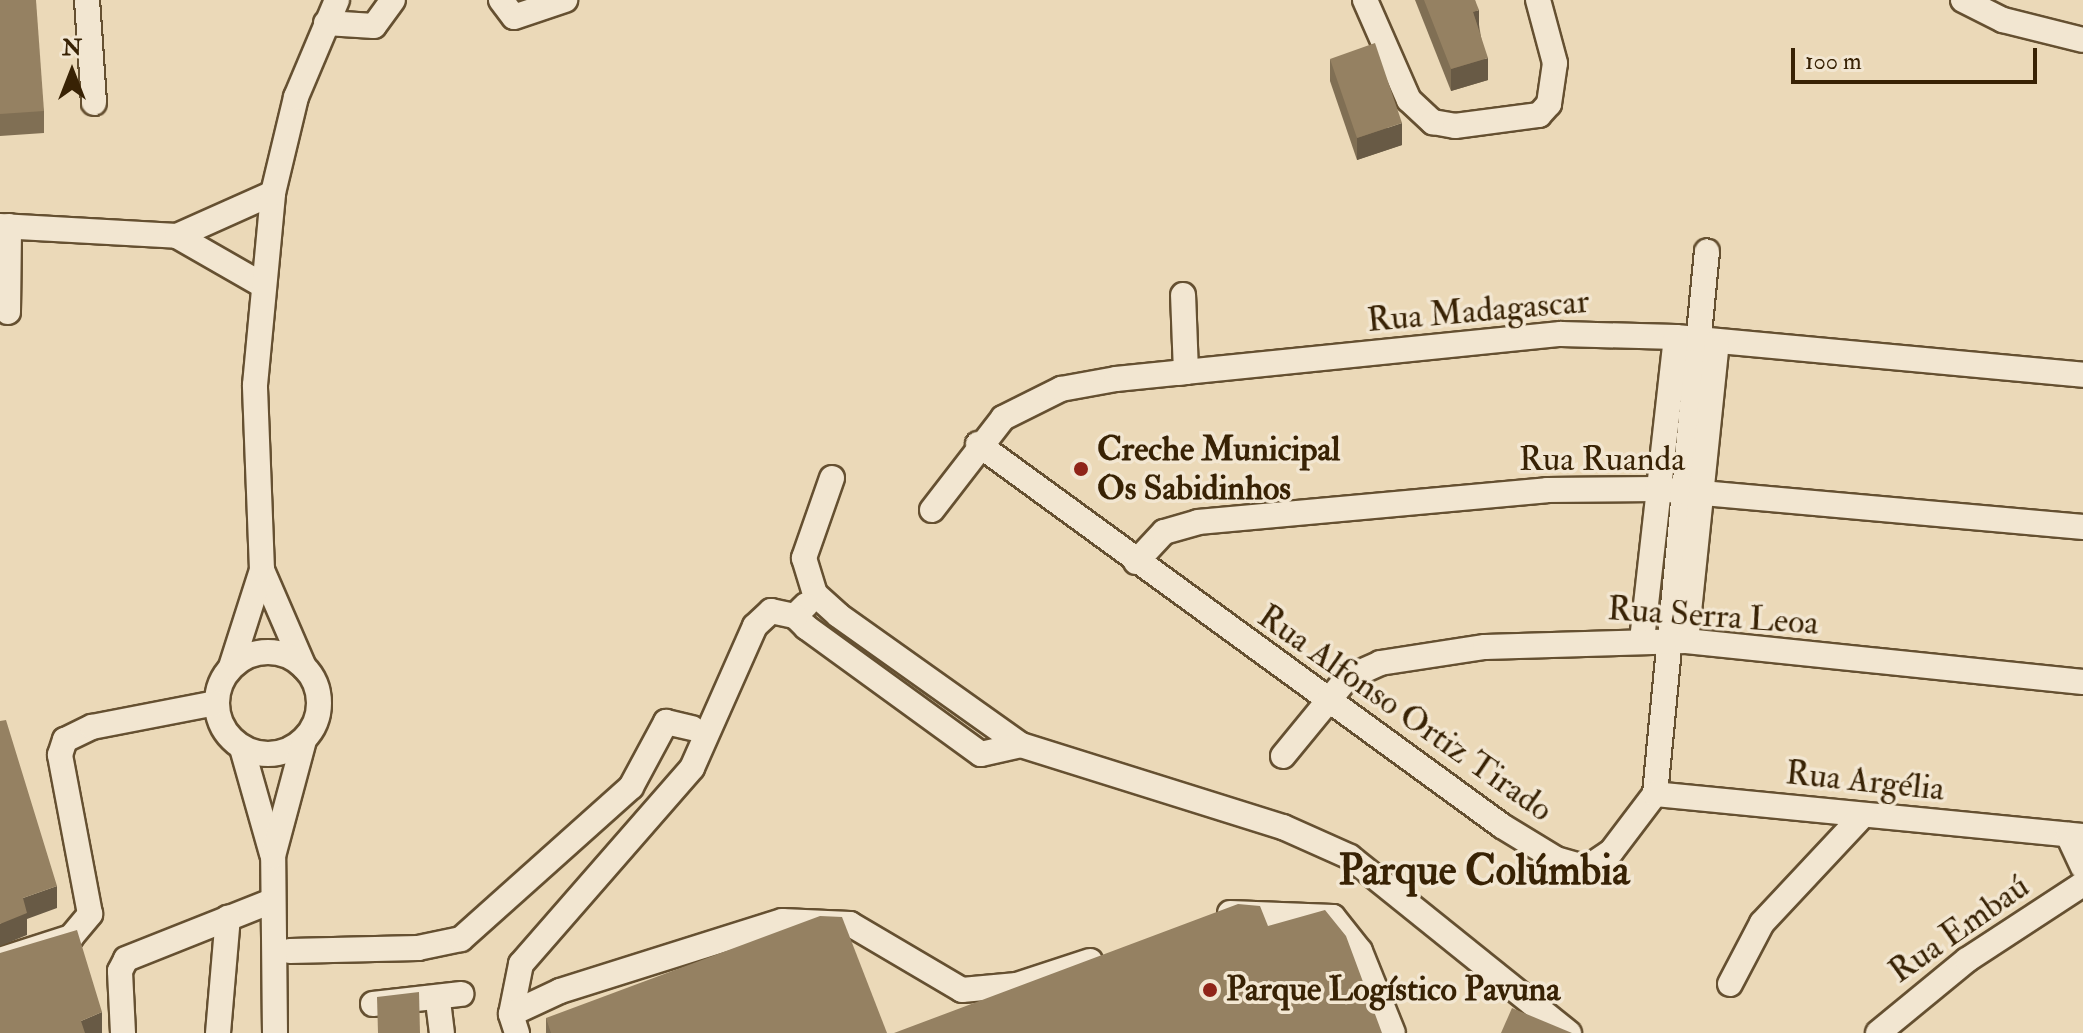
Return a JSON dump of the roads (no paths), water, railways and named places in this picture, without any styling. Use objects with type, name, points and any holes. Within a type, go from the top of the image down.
[{"type":"street","points":[[87,0],[94,103]]},
{"type":"street","points":[[275,1033],[269,902],[273,856],[304,740],[319,703],[262,570],[254,432],[259,283],[273,193],[296,97],[337,0]]},
{"type":"street","points":[[326,23],[374,26],[393,0]]},
{"type":"street","points":[[501,0],[514,17],[565,0]]},
{"type":"street","points":[[1365,0],[1409,100],[1433,122],[1455,126],[1539,115],[1549,104],[1555,63],[1538,0]]},
{"type":"street","points":[[1963,0],[2003,20],[2083,40]]},
{"type":"street","points":[[177,236],[273,193]]},
{"type":"street","points":[[8,312],[6,221],[177,236],[259,283]]},
{"type":"street","points":[[1655,794],[1665,641],[1707,251]]},
{"type":"street","points":[[1182,373],[1183,295]]},
{"type":"street","name":"Rua Madagascar","points":[[932,510],[978,444],[1038,397],[1182,373],[1561,334],[1698,340],[2083,375]]},
{"type":"street","points":[[1665,641],[1698,340]]},
{"type":"street","name":"Rua Alfonso Ortiz Tirado","points":[[978,444],[1324,700],[1572,866],[1600,862],[1655,794]]},
{"type":"street","points":[[832,478],[804,558],[815,594],[1021,745],[1283,827],[1350,857],[1569,1033]]},
{"type":"street","name":"Rua Ruanda","points":[[1136,562],[1164,532],[1198,522],[1547,490],[1680,492],[2083,527]]},
{"type":"street","points":[[262,570],[231,667],[216,703],[223,729],[242,748],[273,856]]},
{"type":"street","points":[[795,616],[815,594]]},
{"type":"street","points":[[514,1023],[521,964],[692,768],[755,626],[771,611],[795,616],[981,754],[1021,745]]},
{"type":"street","name":"Rua Serra Leoa","points":[[1283,756],[1324,700],[1347,678],[1415,656],[1665,641],[2083,682]]},
{"type":"street","points":[[231,667],[267,652],[304,667]]},
{"type":"street","points":[[0,960],[71,937],[90,914],[60,755],[65,740],[92,727],[216,703]]},
{"type":"street","points":[[290,951],[418,948],[461,939],[631,787],[666,722],[692,728]]},
{"type":"street","points":[[242,748],[281,753],[304,740]]},
{"type":"street","name":"Rua Argélia","points":[[1655,794],[2076,836],[2083,867]]},
{"type":"street","points":[[1730,984],[1762,923],[1863,815]]},
{"type":"street","name":"Rua Embaú","points":[[1879,1033],[1904,1021],[2083,884]]},
{"type":"street","points":[[123,1033],[121,964],[269,902]]},
{"type":"street","points":[[1206,921],[1236,911],[1333,917],[1360,951],[1393,1033]]},
{"type":"street","points":[[218,1033],[228,917]]},
{"type":"street","points":[[514,1023],[560,991],[782,921],[850,924],[962,990],[1017,985],[1117,952]]},
{"type":"street","points":[[373,1004],[450,998],[442,1033]]},
{"type":"place","name":"Creche Municipal Os Sabidinhos","points":[[1081,469]]},
{"type":"place","name":"Parque Logístico Pavuna","points":[[1210,990]]},
{"type":"district","name":"Parque Colúmbia","points":[[1484,871]]}]
